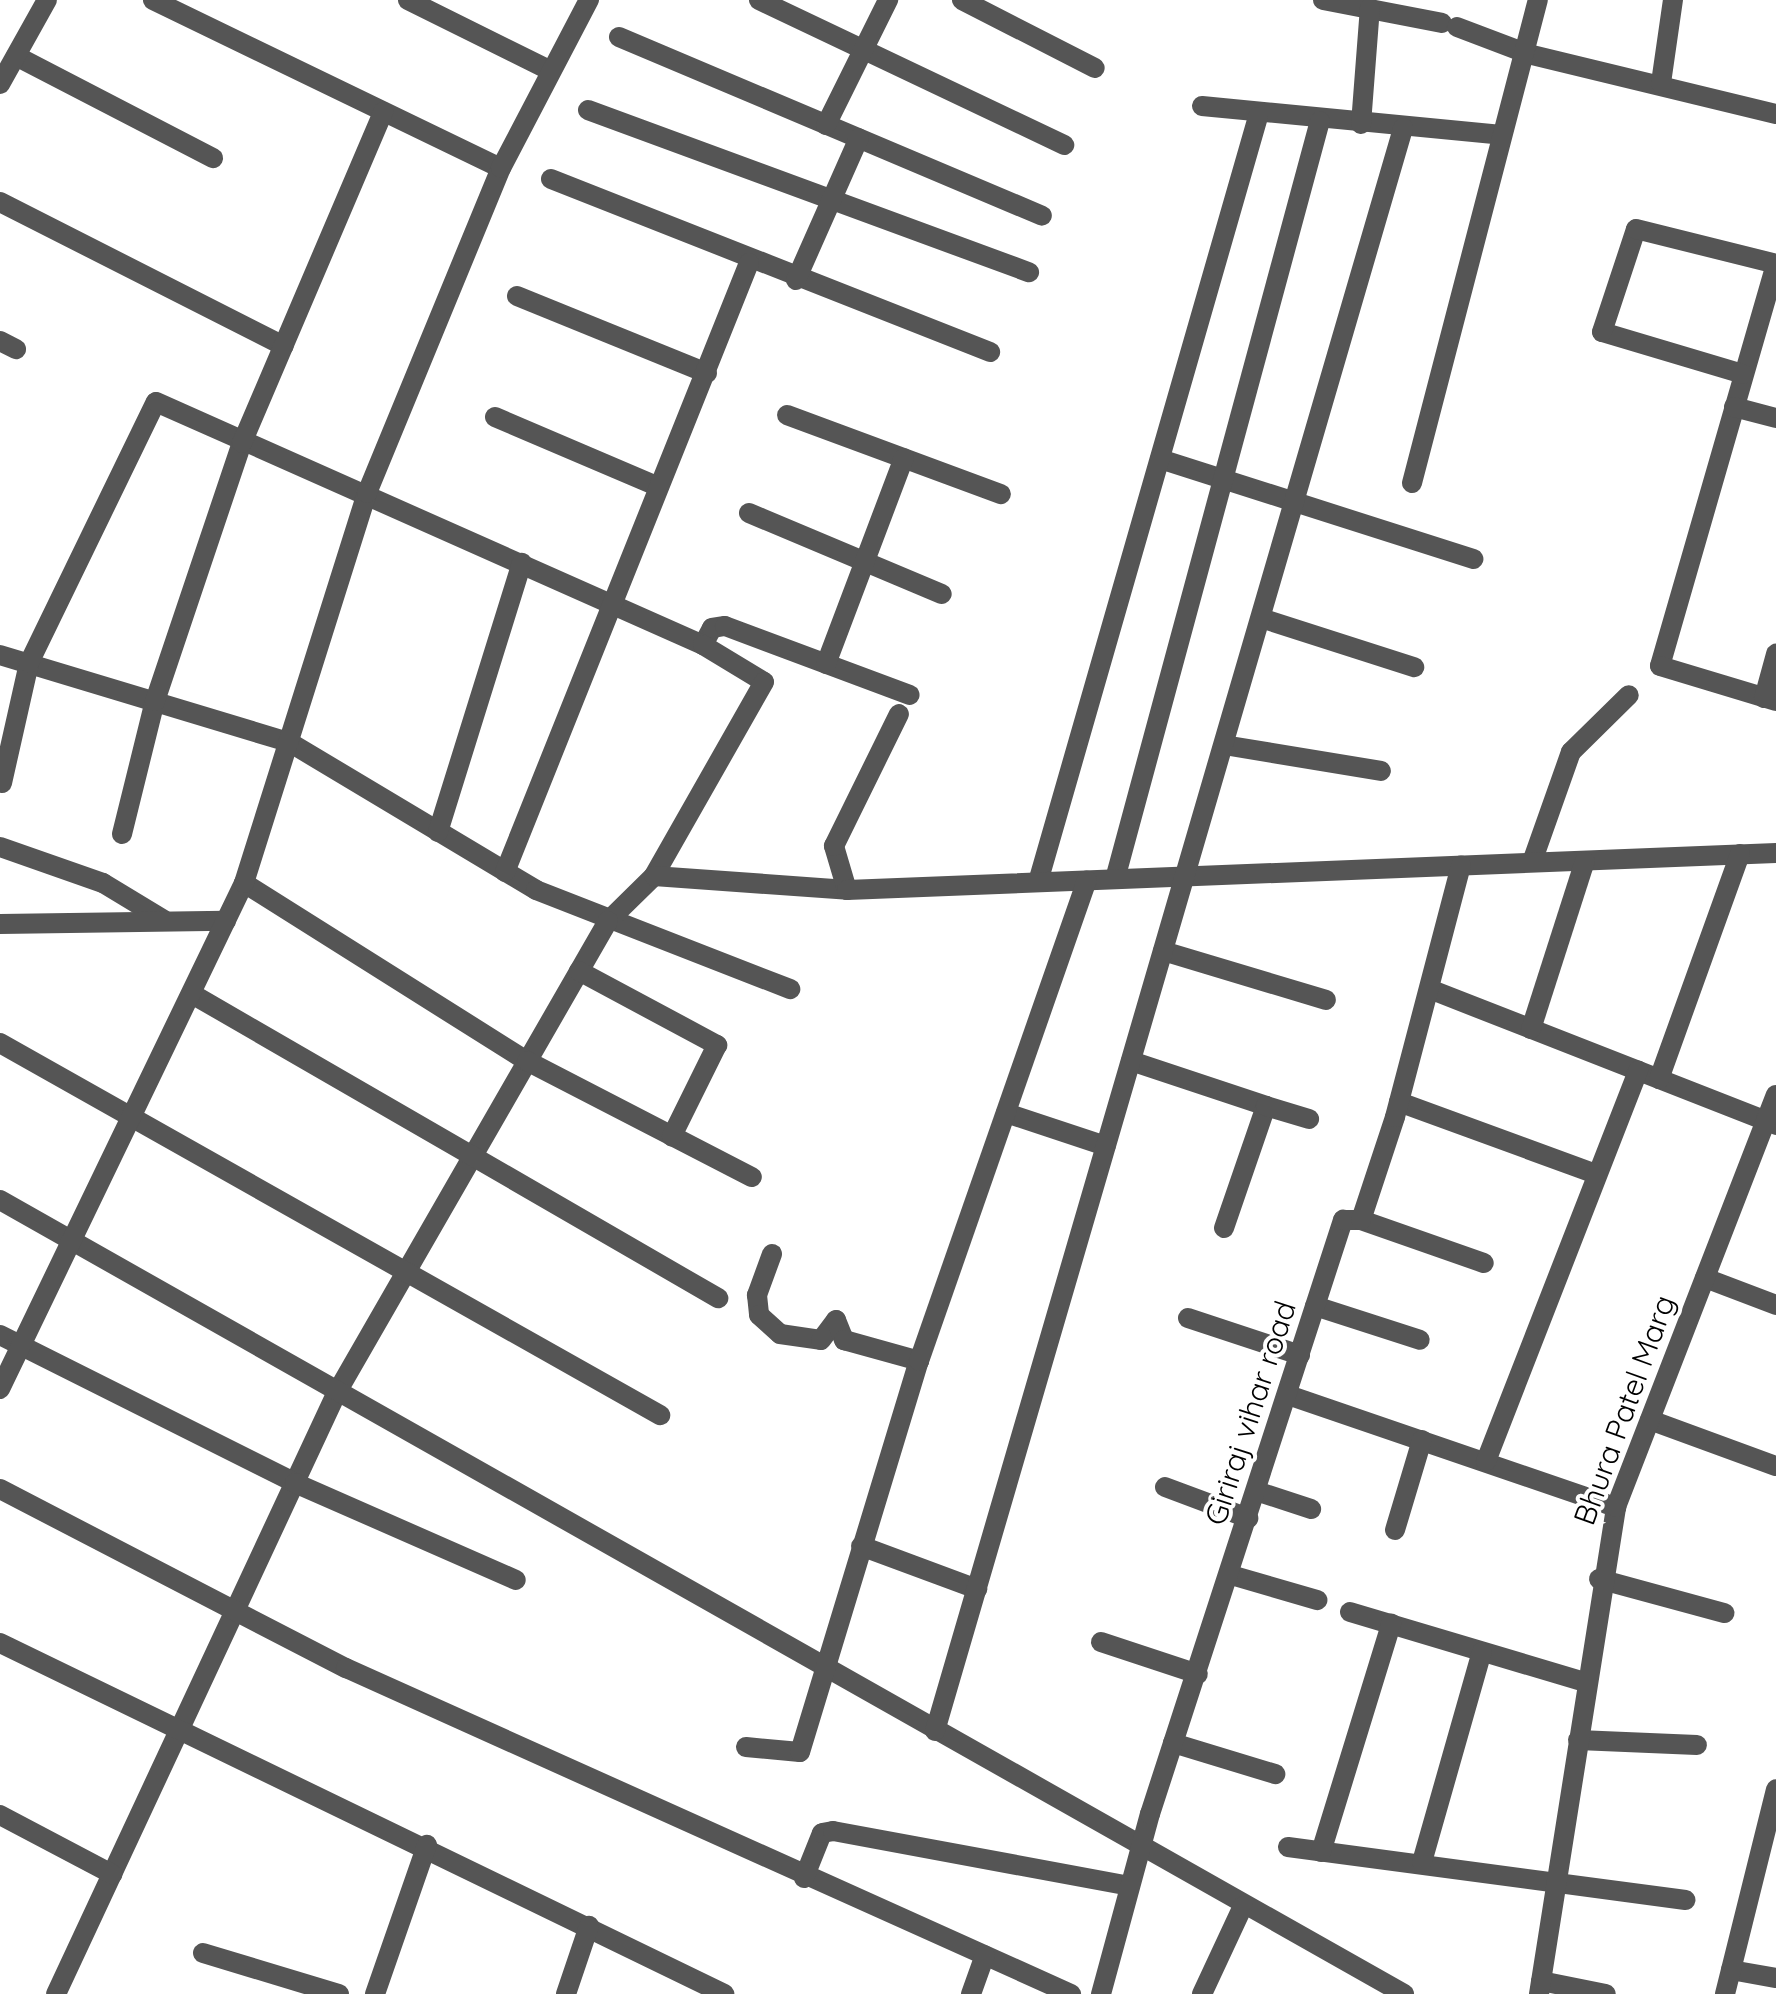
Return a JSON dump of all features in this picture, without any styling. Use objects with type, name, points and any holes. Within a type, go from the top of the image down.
[{"type":"street","points":[[0,84],[46,0]]},
{"type":"street","points":[[152,0],[501,168]]},
{"type":"street","points":[[408,0],[548,70]]},
{"type":"street","points":[[0,1389],[244,883],[366,494],[501,168],[548,70],[589,0]]},
{"type":"street","points":[[759,0],[1064,145]]},
{"type":"street","points":[[826,124],[888,0]]},
{"type":"street","points":[[962,0],[1096,68]]},
{"type":"street","points":[[1323,0],[1370,8],[1395,6],[1528,54],[1661,83],[1776,114]]},
{"type":"street","points":[[1412,483],[1502,135],[1528,54],[1538,0]]},
{"type":"street","points":[[1661,83],[1673,0]]},
{"type":"street","points":[[1361,124],[1370,8]]},
{"type":"street","points":[[619,38],[1042,216]]},
{"type":"street","points":[[16,56],[214,158]]},
{"type":"street","points":[[1202,106],[1258,117],[1502,135]]},
{"type":"street","points":[[588,110],[1029,272]]},
{"type":"street","points":[[122,834],[156,701],[242,444],[383,112]]},
{"type":"street","points":[[1038,882],[1258,117]]},
{"type":"street","points":[[1115,879],[1320,121]]},
{"type":"street","points":[[935,1731],[1404,128]]},
{"type":"street","points":[[796,280],[859,138]]},
{"type":"street","points":[[551,179],[748,262],[990,352]]},
{"type":"street","points":[[0,202],[284,346]]},
{"type":"street","points":[[1743,374],[1602,332],[1636,229],[1776,264],[1660,666],[1770,699],[1776,654]]},
{"type":"street","points":[[505,872],[748,262]]},
{"type":"street","points":[[517,296],[707,373]]},
{"type":"street","points":[[2,783],[29,664],[156,402],[242,444],[522,562],[703,645],[758,672],[764,692],[654,876],[608,921],[337,1392],[56,1994]]},
{"type":"street","points":[[1734,407],[1776,418]]},
{"type":"street","points":[[788,415],[1001,494]]},
{"type":"street","points":[[495,417],[659,488]]},
{"type":"street","points":[[826,664],[904,458]]},
{"type":"street","points":[[1160,459],[1474,558]]},
{"type":"street","points":[[749,513],[942,594]]},
{"type":"street","points":[[438,832],[522,562]]},
{"type":"street","points":[[1261,618],[1414,668]]},
{"type":"street","points":[[703,645],[712,628],[726,626],[826,664],[904,705],[834,846],[846,890]]},
{"type":"street","points":[[0,656],[289,742],[505,872],[608,921],[790,989]]},
{"type":"street","points":[[1532,862],[1571,752],[1630,695]]},
{"type":"street","points":[[1224,746],[1381,771]]},
{"type":"street","points":[[0,847],[103,883],[164,920]]},
{"type":"street","points":[[654,876],[846,890],[1776,853]]},
{"type":"street","points":[[1658,1079],[1740,854]]},
{"type":"street","points":[[1531,1029],[1584,860]]},
{"type":"street","name":"Giriraj vihar road","points":[[1100,1994],[1140,1847],[1343,1220],[1361,1220],[1400,1102],[1461,866]]},
{"type":"street","points":[[746,1747],[800,1752],[919,1361],[1087,880]]},
{"type":"street","points":[[244,883],[527,1061],[752,1177]]},
{"type":"street","points":[[0,924],[226,921]]},
{"type":"street","points":[[1163,951],[1326,1000]]},
{"type":"street","points":[[579,971],[718,1045],[672,1136]]},
{"type":"street","points":[[1432,990],[1771,1123]]},
{"type":"street","points":[[192,994],[718,1298]]},
{"type":"street","points":[[0,1042],[660,1415]]},
{"type":"street","points":[[1131,1062],[1309,1119]]},
{"type":"street","points":[[1486,1461],[1638,1071]]},
{"type":"street","name":"Bhura Patel Marg","points":[[1540,1988],[1560,1880],[1599,1579],[1616,1507],[1704,1278],[1771,1123],[1776,1095]]},
{"type":"street","points":[[1400,1102],[1596,1174]]},
{"type":"street","points":[[1224,1228],[1266,1106]]},
{"type":"street","points":[[1006,1113],[1106,1146]]},
{"type":"street","points":[[0,1200],[1404,1994]]},
{"type":"street","points":[[1361,1220],[1484,1263]]},
{"type":"street","points":[[772,1254],[757,1294],[759,1316],[780,1334],[822,1340],[836,1320],[844,1340],[919,1361]]},
{"type":"street","points":[[1704,1278],[1776,1305]]},
{"type":"street","points":[[1315,1306],[1420,1340]]},
{"type":"street","points":[[1188,1318],[1300,1355]]},
{"type":"street","points":[[0,1335],[295,1483],[516,1580]]},
{"type":"street","points":[[1288,1395],[1616,1507]]},
{"type":"street","points":[[1650,1420],[1776,1466]]},
{"type":"street","points":[[1395,1530],[1422,1440]]},
{"type":"street","points":[[1165,1487],[1248,1518]]},
{"type":"street","points":[[0,1489],[236,1607],[346,1668],[804,1878],[1071,1994]]},
{"type":"street","points":[[1256,1491],[1311,1509]]},
{"type":"street","points":[[861,1546],[976,1589]]},
{"type":"street","points":[[1230,1575],[1317,1600]]},
{"type":"street","points":[[1599,1579],[1724,1613]]},
{"type":"street","points":[[1350,1612],[1584,1682]]},
{"type":"street","points":[[1321,1852],[1391,1624]]},
{"type":"street","points":[[1101,1642],[1198,1674]]},
{"type":"street","points":[[0,1643],[427,1845],[724,1994]]},
{"type":"street","points":[[1422,1862],[1482,1652]]},
{"type":"street","points":[[1578,1740],[1697,1745]]},
{"type":"street","points":[[1173,1744],[1275,1774]]},
{"type":"street","points":[[1726,1994],[1769,1844],[1776,1789]]},
{"type":"street","points":[[0,1816],[112,1874]]},
{"type":"street","points":[[804,1878],[822,1833],[834,1830],[1130,1886]]},
{"type":"street","points":[[375,1994],[427,1845]]},
{"type":"street","points":[[1288,1847],[1560,1880],[1686,1900]]},
{"type":"street","points":[[1202,1994],[1243,1906]]},
{"type":"street","points":[[566,1994],[589,1926]]},
{"type":"street","points":[[203,1952],[339,1994]]},
{"type":"street","points":[[971,1994],[985,1956]]},
{"type":"street","points":[[1731,1970],[1776,1978]]},
{"type":"street","points":[[1540,1988],[1606,1994]]}]
